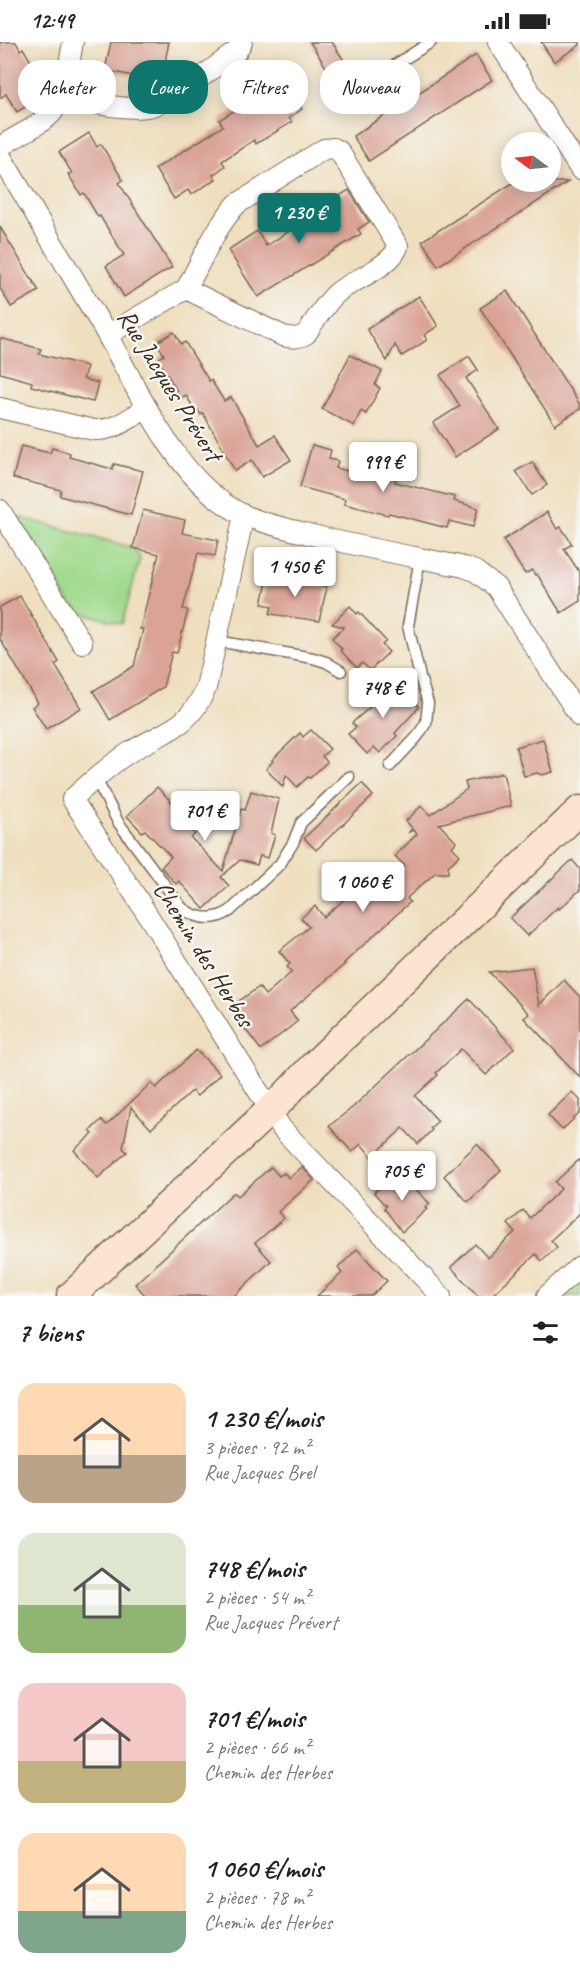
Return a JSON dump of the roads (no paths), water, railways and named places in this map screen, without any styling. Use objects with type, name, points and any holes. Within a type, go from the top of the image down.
[{"type":"main road","points":[[71,1296],[270,1109],[580,810]]},
{"type":"street","points":[[69,60],[73,42]]},
{"type":"street","points":[[116,105],[150,107],[171,97],[237,51],[242,42]]},
{"type":"street","points":[[498,42],[580,169]]},
{"type":"street","points":[[0,147],[51,114]]},
{"type":"street","points":[[107,335],[186,289],[221,223],[237,204],[324,149],[334,148],[339,151],[398,246],[398,250],[391,258],[335,295],[306,334],[300,338],[283,336],[186,289]]},
{"type":"street","name":"Rue Jacques Prévert","points":[[0,154],[107,335],[147,408],[181,461],[195,478],[221,502],[244,515],[317,536],[475,571],[496,587],[580,717]]},
{"type":"street","points":[[0,408],[94,430],[104,430],[115,426],[147,408]]},
{"type":"street","points":[[0,510],[82,643]]},
{"type":"street","points":[[96,779],[114,762],[131,751],[175,729],[199,705],[206,688],[244,515]]},
{"type":"street","name":"Chemin des Herbes","points":[[96,779],[72,799],[282,1129],[441,1296]]},
{"type":"street","points":[[547,1296],[580,1266]]},
{"type":"lane","points":[[403,60],[431,42]]},
{"type":"lane","points":[[390,766],[417,737],[426,723],[428,703],[408,626],[420,558]]},
{"type":"lane","points":[[217,641],[313,658],[326,662],[341,671]]},
{"type":"lane","points":[[96,779],[118,822],[182,908],[192,915],[211,919],[230,911],[280,864],[294,843],[302,823],[349,777]]}]
